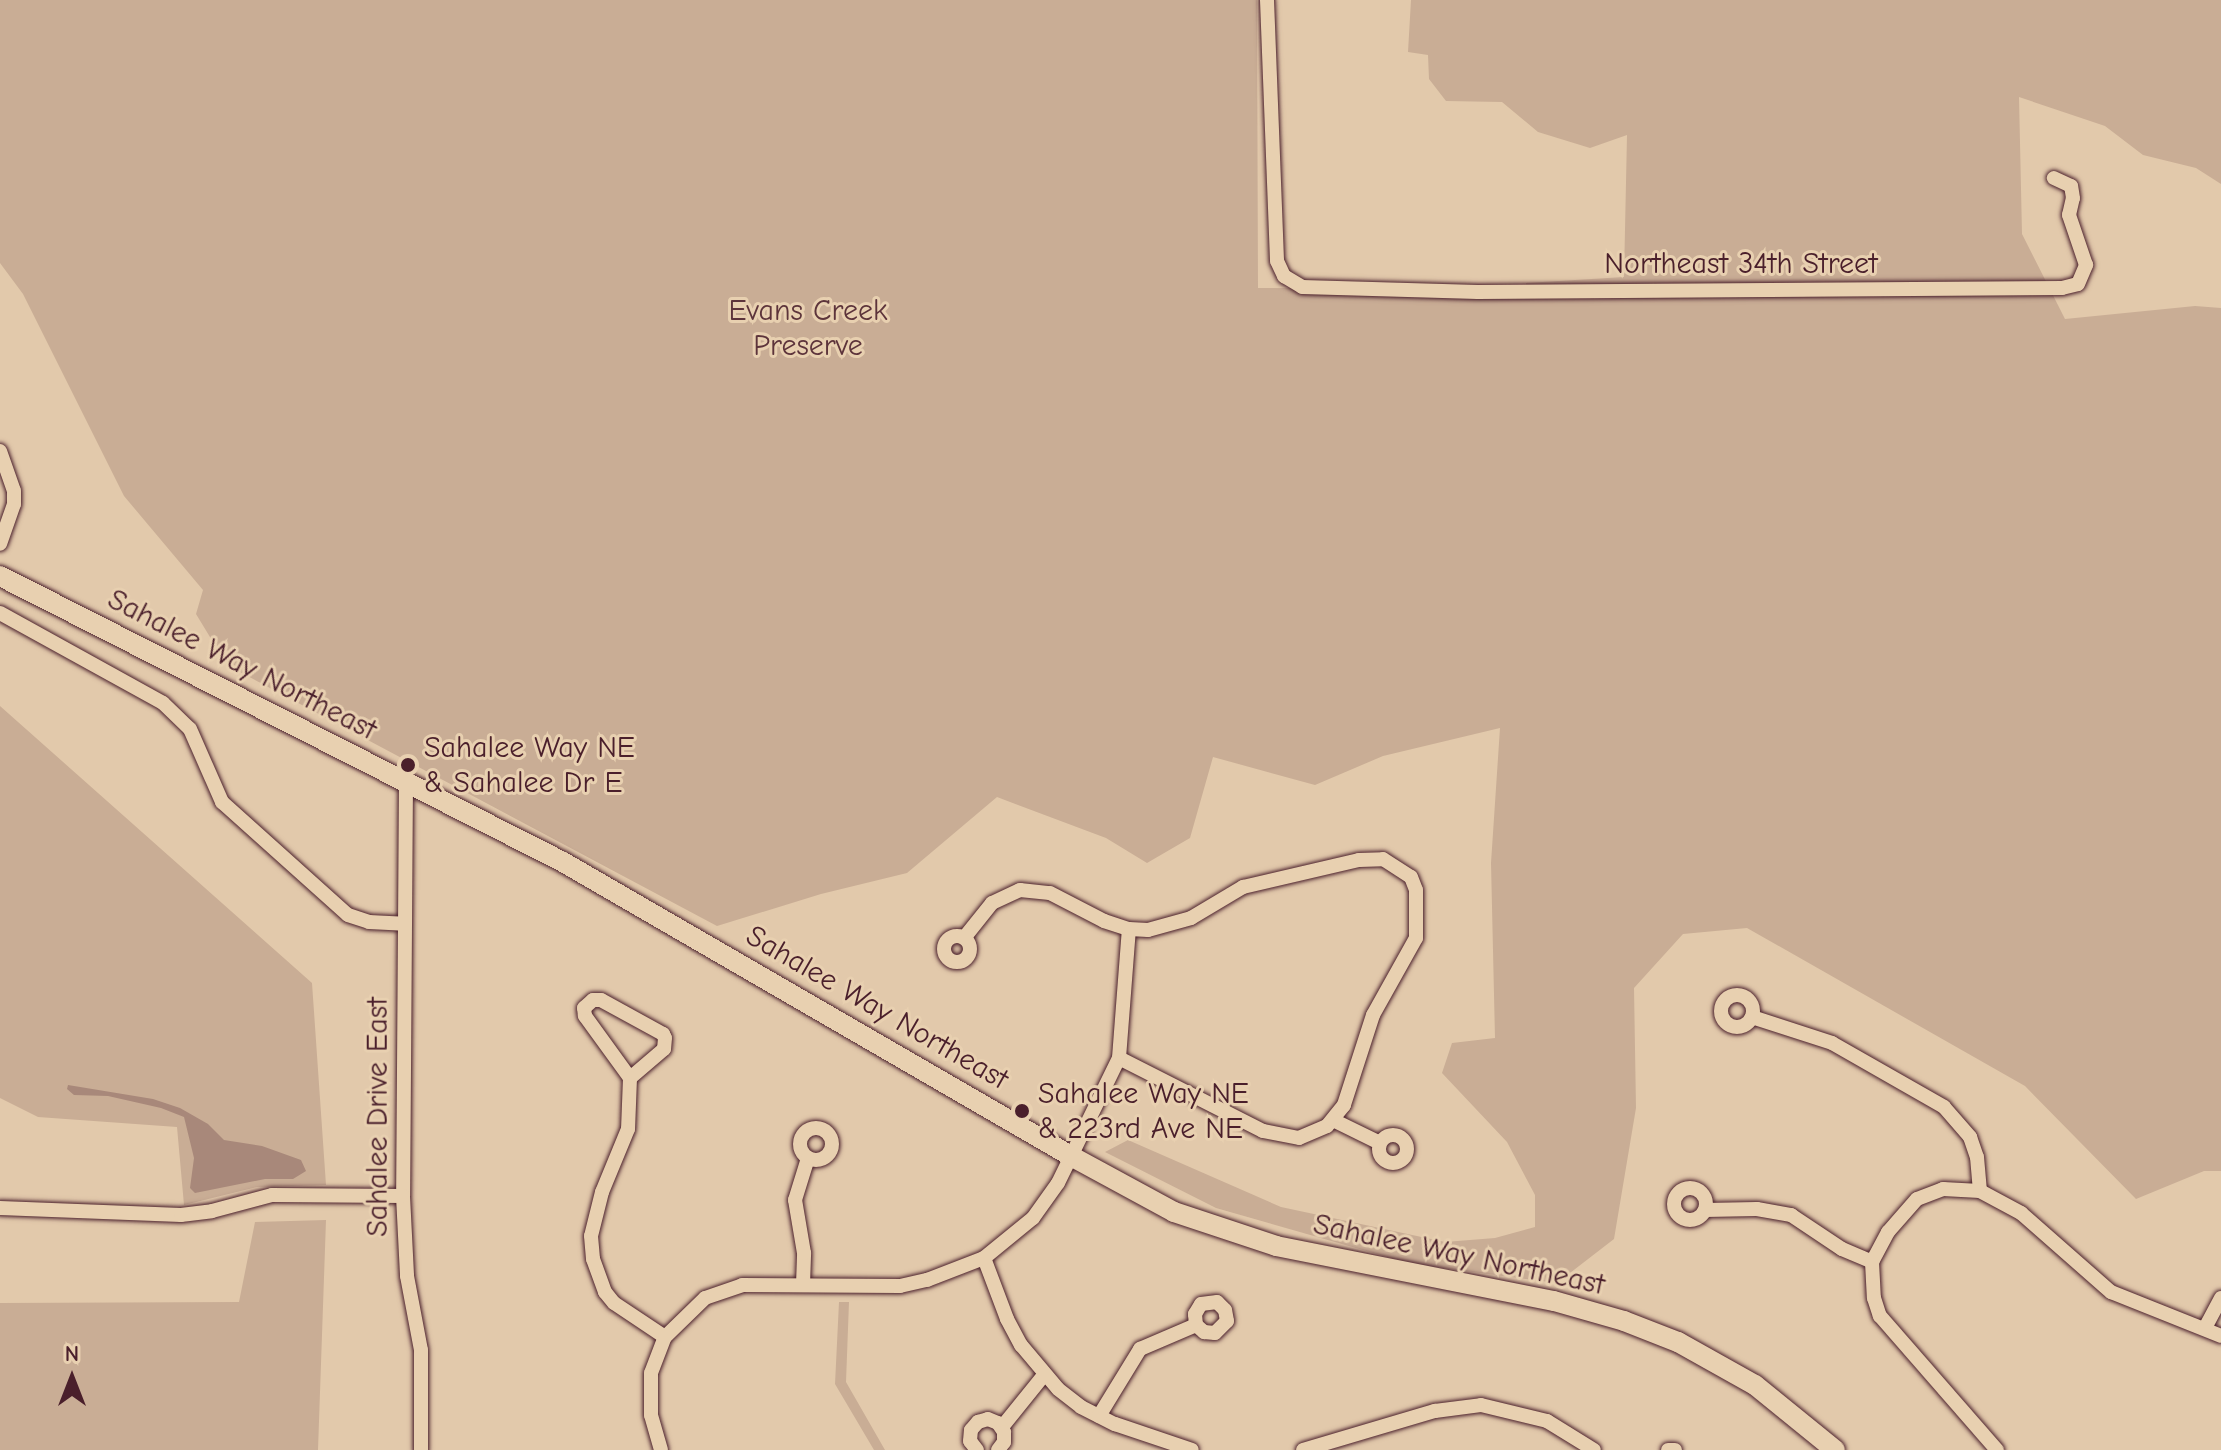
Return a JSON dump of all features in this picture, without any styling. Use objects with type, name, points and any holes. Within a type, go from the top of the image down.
[{"type":"main road","name":"Sahalee Way Northeast","points":[[0,576],[563,862],[732,957],[1069,1155],[1174,1212],[1236,1235],[1554,1301],[1624,1321],[1678,1342],[1755,1385],[1835,1450]]},
{"type":"street","name":"Northeast 34th Street","points":[[1267,0],[1277,261],[1284,276],[1302,287],[1478,292],[2062,288],[2078,284],[2086,265],[2071,224],[2071,186],[2054,178]]},
{"type":"street","points":[[0,451],[11,477],[14,504],[0,544]]},
{"type":"street","points":[[0,613],[163,703],[190,729],[222,802],[348,915],[369,922],[404,924]]},
{"type":"street","name":"Sahalee Drive East","points":[[406,782],[403,1196],[407,1276],[421,1350],[421,1450]]},
{"type":"street","points":[[964,938],[992,903],[1020,890],[1050,893],[1104,921],[1129,929],[1164,927],[1206,911],[1243,887],[1345,864],[1383,859],[1411,877],[1416,890],[1416,938],[1373,1015],[1344,1105],[1333,1120],[1299,1138],[1263,1131],[1119,1058]]},
{"type":"street","points":[[661,1450],[649,1393],[651,1373],[665,1337],[705,1298],[725,1289],[752,1284],[900,1286],[927,1280],[984,1258],[1033,1218],[1058,1183],[1119,1058],[1129,929]]},
{"type":"street","points":[[630,1078],[664,1049],[663,1034],[601,1000],[593,1000],[584,1008],[585,1016],[630,1078],[628,1129],[594,1217],[593,1259],[598,1277],[614,1303],[665,1337]]},
{"type":"street","points":[[1752,1017],[1832,1043],[1944,1107],[1970,1137],[1977,1157],[1980,1191]]},
{"type":"street","points":[[1333,1120],[1380,1143]]},
{"type":"street","points":[[803,1285],[804,1253],[795,1200],[808,1158]]},
{"type":"street","points":[[1997,1450],[1880,1316],[1874,1298],[1872,1262],[1888,1232],[1917,1199],[1943,1189],[1980,1191],[2021,1213],[2111,1292],[2221,1336]]},
{"type":"street","points":[[0,1208],[181,1215],[272,1195],[403,1196]]},
{"type":"street","points":[[1705,1210],[1757,1209],[1791,1215],[1842,1249],[1872,1262]]},
{"type":"street","points":[[984,1258],[1007,1319],[1044,1375],[1081,1407],[1192,1450]]},
{"type":"street","points":[[2205,1328],[2221,1298]]},
{"type":"street","points":[[1099,1416],[1140,1349],[1196,1325]]},
{"type":"street","points":[[1002,1427],[1044,1375]]},
{"type":"street","points":[[1303,1450],[1454,1406],[1481,1405],[1547,1421],[1594,1450]]},
{"type":"street","points":[[977,1450],[970,1436],[978,1422],[993,1420],[1002,1427],[1005,1437],[998,1450]]},
{"type":"street","points":[[1567,1450],[1576,1437]]},
{"type":"street","points":[[1668,1450],[1675,1450]]},
{"type":"green space","name":"Evans Creek Preserve","points":[[0,0],[1257,0],[1258,288],[1526,290],[1526,283],[1624,277],[1627,135],[1590,148],[1538,132],[1502,102],[1446,101],[1429,79],[1428,55],[1408,52],[1411,0],[2221,0],[2221,184],[2196,168],[2143,155],[2105,126],[2019,97],[2022,234],[2065,319],[2195,306],[2221,308],[2221,1171],[2204,1171],[2136,1199],[2025,1086],[1747,928],[1683,934],[1634,988],[1636,1108],[1614,1239],[1557,1283],[1412,1264],[1216,1208],[1105,1152],[1128,1140],[1281,1207],[1445,1242],[1495,1238],[1535,1227],[1535,1195],[1507,1142],[1442,1073],[1452,1043],[1495,1038],[1491,863],[1500,728],[1383,756],[1315,785],[1213,757],[1190,838],[1147,863],[1106,838],[997,797],[907,873],[821,894],[717,926],[227,665],[196,614],[203,590],[124,496],[23,294],[0,263]]},
{"type":"green space","points":[[0,706],[312,983],[326,1185],[257,1187],[184,1205],[177,1127],[38,1117],[0,1098]]},
{"type":"green space","points":[[326,1220],[318,1450],[0,1450],[0,1303],[239,1302],[255,1222]]},
{"type":"green space","points":[[839,1302],[849,1302],[846,1382],[885,1450],[874,1450],[835,1384]]},
{"type":"shaded area","points":[[68,1085],[153,1099],[180,1108],[208,1124],[224,1140],[262,1146],[301,1160],[306,1171],[293,1179],[265,1179],[195,1193],[190,1188],[194,1158],[184,1117],[161,1108],[108,1096],[74,1095],[67,1089]]},
{"type":"place","name":"Sahalee Way NE & Sahalee Dr E","points":[[408,765]]},
{"type":"place","name":"Sahalee Way NE & 223rd Ave NE","points":[[1022,1111]]}]
